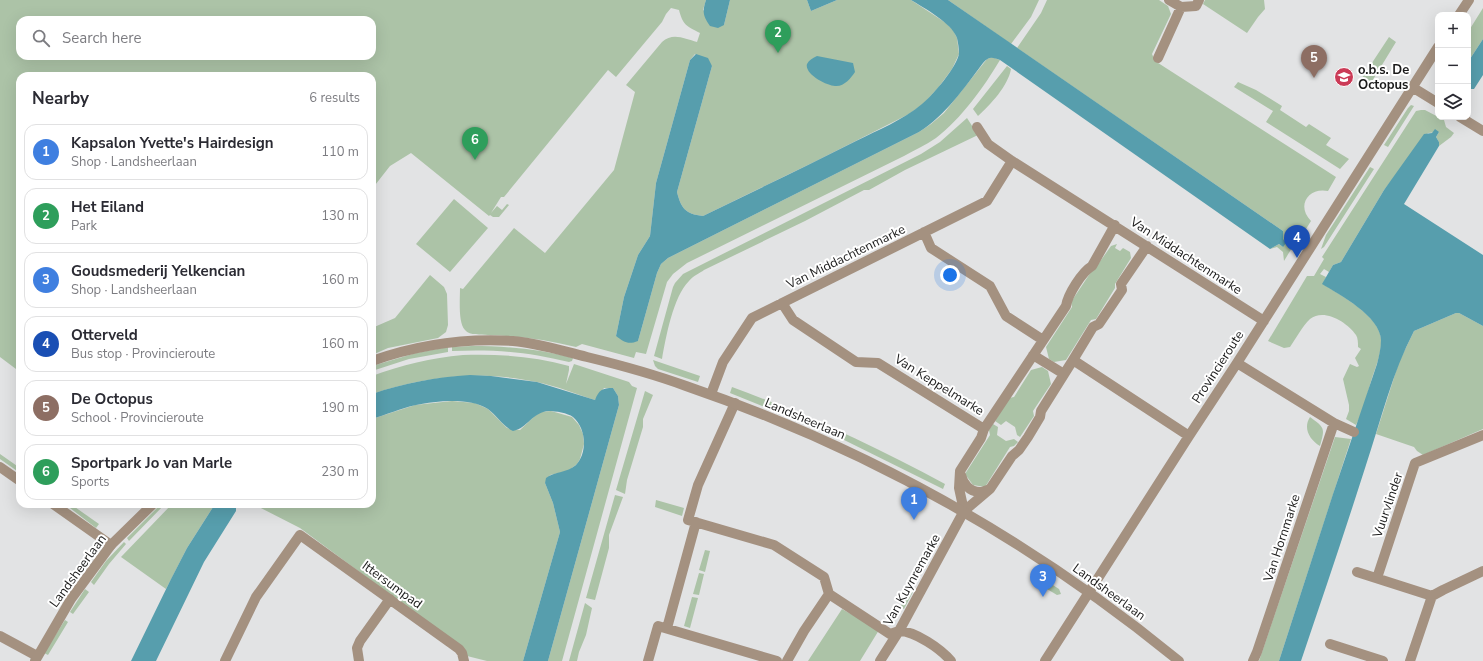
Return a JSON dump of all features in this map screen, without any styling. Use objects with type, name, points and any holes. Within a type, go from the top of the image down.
[{"type":"street","points":[[1169,0],[1181,7],[1196,6],[1200,0]]},
{"type":"street","points":[[1461,12],[1468,0]]},
{"type":"street","points":[[1158,58],[1181,7]]},
{"type":"street","name":"Provincieroute","points":[[1045,661],[1437,48]]},
{"type":"street","points":[[1412,87],[1435,101]]},
{"type":"street","points":[[1465,120],[1483,132]]},
{"type":"street","name":"Van Middachtenmarke","points":[[977,127],[988,144],[1012,161],[1264,321]]},
{"type":"street","name":"Van Middachtenmarke","points":[[711,394],[723,362],[752,318],[987,201],[1012,161]]},
{"type":"street","name":"Van Keppelmarke","points":[[960,471],[981,438],[984,429],[1066,306],[1067,300],[1086,270],[1092,266],[1115,225]]},
{"type":"street","points":[[924,232],[931,248],[990,286],[1006,316],[1042,340]]},
{"type":"street","points":[[960,471],[959,488],[964,511],[990,489],[1012,456],[1019,450],[1028,437],[1040,417],[1040,411],[1093,326],[1099,324],[1122,290],[1121,284],[1147,246]]},
{"type":"street","name":"Van Keppelmarke","points":[[782,302],[793,320],[856,362],[878,363],[984,429]]},
{"type":"street","name":"Landsheerlaan","points":[[376,360],[429,345],[456,341],[513,342],[554,348],[639,370],[711,394],[804,431],[870,461],[964,511],[1030,552],[1090,592],[1179,661]]},
{"type":"street","points":[[1033,355],[1064,374]]},
{"type":"street","points":[[1073,360],[1189,436]]},
{"type":"street","points":[[1237,363],[1334,423],[1354,432]]},
{"type":"street","points":[[735,403],[698,485],[688,520],[774,545],[824,577],[829,594],[890,634],[899,631],[915,634],[945,654],[951,661]]},
{"type":"street","name":"Van Hornmarke","points":[[1253,661],[1265,630],[1334,423]]},
{"type":"street","name":"Vuurvlinder","points":[[1377,578],[1415,463],[1483,435]]},
{"type":"street","points":[[0,466],[16,478]]},
{"type":"street","points":[[960,471],[963,481],[968,488],[980,492],[990,489]]},
{"type":"street","points":[[59,508],[111,545]]},
{"type":"street","name":"Landsheerlaan","points":[[36,659],[71,599],[111,545],[149,508]]},
{"type":"street","name":"Van Kuynremarke","points":[[880,661],[899,631],[964,511]]},
{"type":"street","points":[[667,628],[696,522]]},
{"type":"street","name":"Ittersumpad","points":[[225,661],[256,598],[300,535],[459,649],[464,660]]},
{"type":"street","points":[[1410,661],[1432,596],[1483,571]]},
{"type":"street","points":[[1357,572],[1432,596]]},
{"type":"street","points":[[786,661],[829,594]]},
{"type":"street","points":[[359,661],[357,648],[360,640],[390,599]]},
{"type":"street","points":[[648,661],[658,626],[776,661]]},
{"type":"street","points":[[0,636],[36,659]]},
{"type":"street","points":[[1330,644],[1383,661]]},
{"type":"green space","points":[[0,0],[706,0],[703,10],[724,25],[730,0],[807,0],[811,11],[837,0],[911,0],[946,23],[953,30],[957,38],[959,54],[952,69],[938,88],[923,104],[909,114],[703,216],[688,212],[682,206],[677,192],[712,66],[695,54],[690,60],[656,183],[650,236],[638,255],[624,297],[616,336],[638,341],[657,273],[661,264],[668,258],[919,132],[944,113],[987,59],[992,57],[1000,60],[987,81],[963,112],[932,141],[687,263],[673,274],[667,282],[646,354],[636,352],[634,358],[582,344],[576,347],[554,342],[467,332],[461,322],[460,288],[463,289],[514,228],[545,253],[614,170],[635,92],[626,85],[666,39],[670,37],[679,37],[697,42],[700,33],[691,29],[684,22],[679,10],[671,8],[662,22],[616,77],[608,70],[504,197],[501,197],[491,213],[497,206],[502,210],[507,204],[509,205],[499,217],[489,216],[411,153],[390,166],[376,184],[376,72],[16,72],[16,369],[0,357]]},
{"type":"green space","points":[[948,0],[1039,0],[1031,17],[1011,44]]},
{"type":"green space","points":[[1047,0],[1159,0],[1168,6],[1171,14],[1152,54],[1155,61],[1336,177],[1328,191],[1315,192],[1306,199],[1305,209],[1311,221],[1306,229],[1304,228],[1284,261],[1283,252],[1277,247],[1270,249],[1279,244],[1283,247],[1283,231],[1017,48],[1041,13]]},
{"type":"green space","points":[[1205,0],[1264,0],[1265,9],[1247,33],[1203,4]]},
{"type":"green space","points":[[1483,8],[1483,39],[1471,57],[1471,48],[1471,27]]},
{"type":"green space","points":[[1389,37],[1396,42],[1371,83],[1362,78]]},
{"type":"green space","points":[[1007,66],[1011,69],[1003,88],[978,116],[973,109]]},
{"type":"green space","points":[[1238,82],[1256,90],[1282,106],[1280,110],[1306,127],[1309,124],[1331,138],[1326,145],[1349,159],[1340,169],[1266,122],[1273,111],[1234,87]]},
{"type":"green space","points":[[1411,105],[1414,106],[1388,147],[1384,145],[1408,108]]},
{"type":"green space","points":[[1425,110],[1435,115],[1435,120],[1444,120],[1446,127],[1454,133],[1439,146],[1439,142],[1436,137],[1439,132],[1428,133],[1384,190],[1341,262],[1333,265],[1329,272],[1324,269],[1320,274],[1326,277],[1323,284],[1349,300],[1367,314],[1379,330],[1381,349],[1363,408],[1356,425],[1346,419],[1349,411],[1349,405],[1343,379],[1350,364],[1357,367],[1359,366],[1355,358],[1361,349],[1358,347],[1356,335],[1347,325],[1335,318],[1322,315],[1316,316],[1307,322],[1290,347],[1284,348],[1268,341],[1307,276],[1314,276],[1324,259],[1322,257],[1416,111]]},
{"type":"green space","points":[[967,118],[978,135],[704,270],[692,278],[683,288],[674,307],[662,359],[654,356],[673,287],[683,274],[921,154],[940,142]]},
{"type":"green space","points":[[1370,167],[1374,169],[1324,247],[1321,249],[1326,235]]},
{"type":"green space","points":[[454,199],[488,228],[450,272],[416,244]]},
{"type":"green space","points":[[1117,244],[1115,248],[1120,251],[1123,248],[1130,252],[1131,258],[1115,284],[1115,288],[1096,319],[1091,320],[1066,360],[1054,362],[1049,359],[1046,347],[1072,307],[1071,302],[1091,272],[1111,246]]},
{"type":"green space","points":[[430,275],[444,287],[447,294],[448,325],[446,332],[438,338],[388,348],[376,353],[376,326],[395,318]]},
{"type":"green space","points":[[1459,313],[1483,326],[1483,429],[1423,455],[1414,447],[1376,434],[1399,362],[1414,331]]},
{"type":"green space","points":[[472,346],[523,349],[548,352],[573,358],[572,361],[569,362],[511,352],[483,350],[452,351],[452,347]]},
{"type":"green space","points":[[448,347],[448,352],[409,359],[376,370],[376,365],[416,353]]},
{"type":"green space","points":[[463,355],[490,355],[516,356],[543,360],[569,366],[566,384],[574,364],[629,382],[632,386],[637,388],[562,661],[548,661],[619,405],[618,396],[613,388],[604,388],[595,400],[537,382],[495,376],[433,379],[376,393],[376,375],[417,362]]},
{"type":"green space","points":[[653,360],[700,376],[698,382],[658,369]]},
{"type":"green space","points":[[1042,367],[1048,371],[1051,384],[1033,411],[1034,416],[1020,437],[1017,435],[1015,427],[1006,421],[1001,425],[995,421],[1009,398],[1014,397],[1031,370]]},
{"type":"green space","points":[[732,387],[787,408],[867,444],[945,484],[943,489],[832,434],[730,393]]},
{"type":"green space","points":[[645,391],[653,395],[643,419],[643,427],[627,480],[625,494],[616,490]]},
{"type":"green space","points":[[452,401],[475,403],[488,409],[507,428],[520,430],[539,412],[551,411],[572,417],[579,425],[583,434],[584,444],[577,464],[568,471],[550,475],[545,483],[553,503],[560,532],[523,661],[487,661],[467,656],[384,590],[300,528],[261,508],[376,508],[376,418],[415,405]]},
{"type":"green space","points":[[1310,417],[1321,426],[1323,435],[1320,446],[1310,437],[1308,433],[1307,425]]},
{"type":"green space","points":[[993,424],[998,427],[997,435],[1006,441],[1014,439],[1018,442],[1014,446],[1010,447],[985,487],[973,485],[965,474],[990,435],[989,430]]},
{"type":"green space","points":[[1335,437],[1351,439],[1279,661],[1259,661]]},
{"type":"green space","points":[[0,454],[16,465],[16,470],[0,459]]},
{"type":"green space","points":[[615,495],[623,497],[609,535],[609,548],[595,600],[586,598]]},
{"type":"green space","points":[[656,500],[684,508],[682,516],[655,507]]},
{"type":"green space","points":[[70,508],[76,508],[99,524],[96,528]]},
{"type":"green space","points":[[157,508],[161,508],[129,541],[127,538]]},
{"type":"green space","points":[[168,508],[212,508],[187,548],[166,589],[121,557]]},
{"type":"green space","points":[[124,542],[126,544],[94,585],[91,582],[106,561]]},
{"type":"green space","points":[[705,550],[710,551],[705,572],[699,570]]},
{"type":"green space","points":[[699,573],[704,574],[699,595],[693,594]]},
{"type":"green space","points":[[1039,576],[1059,589],[1061,594],[1057,595],[1037,583]]},
{"type":"green space","points":[[913,587],[915,588],[904,609],[900,607]]},
{"type":"green space","points":[[85,589],[89,592],[73,614],[70,612]]},
{"type":"green space","points":[[692,597],[698,598],[690,628],[684,626]]},
{"type":"green space","points":[[585,603],[592,608],[586,635],[577,661],[569,661]]},
{"type":"green space","points":[[842,609],[879,630],[860,661],[808,661]]},
{"type":"green space","points":[[65,620],[68,622],[48,655],[44,653]]},
{"type":"water","points":[[706,0],[730,0],[724,25],[718,28],[710,26],[704,14]]},
{"type":"water","points":[[807,0],[837,0],[811,11]]},
{"type":"water","points":[[911,0],[948,0],[1283,231],[1283,239],[1286,243],[1283,247],[1279,244],[1270,249],[1000,60],[991,58],[987,59],[983,63],[962,91],[938,118],[919,132],[668,258],[661,264],[657,273],[638,341],[631,343],[626,342],[616,336],[624,297],[638,255],[650,236],[656,183],[690,60],[696,54],[708,58],[712,66],[677,192],[682,206],[688,212],[703,216],[799,170],[907,115],[915,110],[932,94],[944,80],[958,59],[959,53],[957,38],[954,32],[944,21]]},
{"type":"water","points":[[1483,39],[1483,75],[1474,89],[1471,89],[1471,57]]},
{"type":"water","points":[[817,56],[853,63],[855,72],[844,84],[835,86],[827,84],[812,75],[807,68],[809,61]]},
{"type":"water","points":[[1435,129],[1439,132],[1436,137],[1439,142],[1439,146],[1404,204],[1483,255],[1483,326],[1459,313],[1456,313],[1414,331],[1399,363],[1387,397],[1301,661],[1279,661],[1377,364],[1381,346],[1379,331],[1367,315],[1348,300],[1322,284],[1333,265],[1341,262],[1384,190],[1424,134],[1432,133]]},
{"type":"water","points":[[470,375],[491,376],[537,382],[595,400],[601,390],[613,388],[618,396],[619,405],[548,661],[523,661],[560,532],[553,503],[545,483],[546,478],[553,474],[572,468],[580,460],[584,447],[581,427],[573,417],[568,414],[549,411],[538,414],[523,427],[513,431],[488,409],[480,405],[462,401],[433,402],[416,405],[376,418],[376,393],[420,381]]},
{"type":"water","points":[[212,508],[236,508],[236,511],[204,562],[156,661],[131,661],[171,579],[187,548]]},
{"type":"place","name":"Het Eiland","points":[[778,53]]},
{"type":"place","name":"o.b.s. De Octopus","points":[[1344,77]]},
{"type":"place","name":"De Octopus","points":[[1314,78]]},
{"type":"place","name":"Sportpark Jo van Marle","points":[[475,160]]},
{"type":"place","name":"Otterveld","points":[[1297,258]]},
{"type":"place","name":"Kapsalon Yvette's Hairdesign","points":[[914,520]]},
{"type":"place","name":"Goudsmederij Yelkencian","points":[[1043,597]]}]
